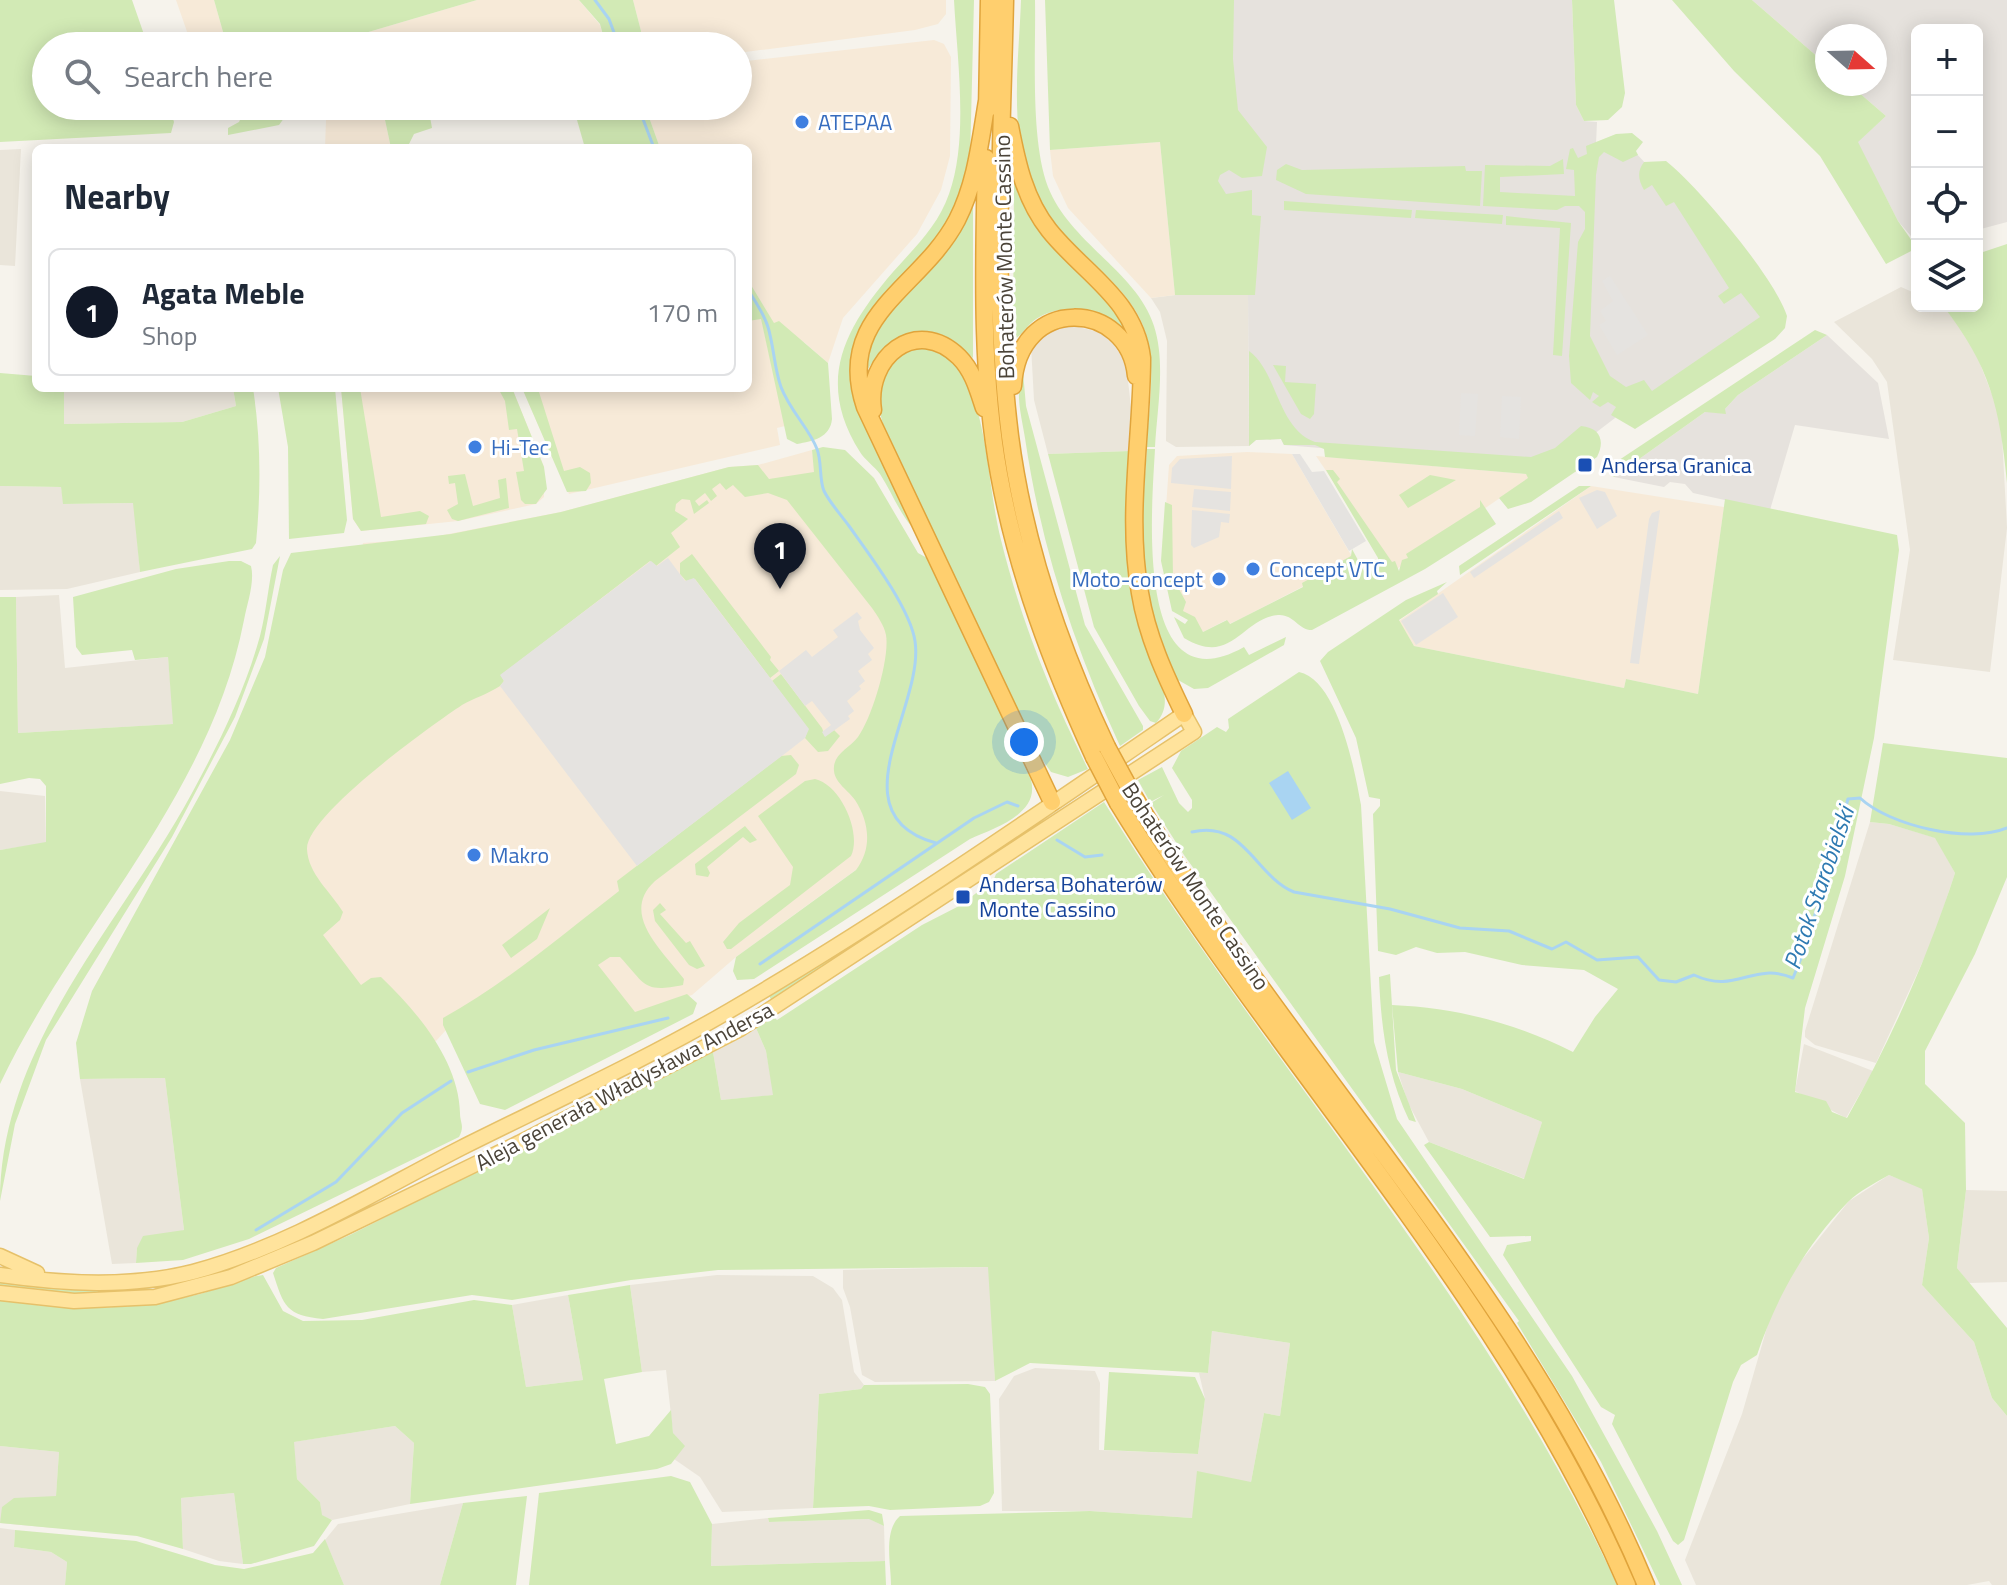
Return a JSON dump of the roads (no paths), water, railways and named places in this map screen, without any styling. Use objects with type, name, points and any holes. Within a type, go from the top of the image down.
[{"type":"highway","name":"Bohaterów Monte Cassino","points":[[989,0],[985,312],[992,429],[1007,516],[1051,659],[1180,899],[1479,1318],[1554,1437],[1627,1585]]},
{"type":"highway","name":"Bohaterów Monte Cassino","points":[[1005,0],[1002,313],[1010,436],[1025,519],[1046,599],[1100,752]]},
{"type":"highway","points":[[1003,93],[1016,159],[1040,217],[1059,242],[1117,299],[1137,332],[1142,358],[1135,528],[1140,593],[1157,654],[1184,714]]},
{"type":"highway","points":[[987,101],[976,170],[957,220],[938,250],[872,321],[859,348],[860,392],[883,447],[1052,802]]},
{"type":"highway","points":[[1010,436],[1013,374],[1019,352],[1039,327],[1066,318],[1095,322],[1111,331],[1125,347],[1135,370],[1140,425]]},
{"type":"highway","points":[[883,447],[873,413],[872,381],[887,355],[910,342],[936,344],[961,359],[974,380],[992,429]]},
{"type":"highway","name":"Bohaterów Monte Cassino","points":[[1125,798],[1494,1310],[1567,1428],[1646,1585]]},
{"type":"main road","name":"Aleja generała Władysława Andersa","points":[[0,1275],[63,1282],[136,1281],[193,1272],[252,1251],[305,1227],[731,1010],[1184,714],[1194,732],[740,1029],[519,1143],[266,1265],[195,1289],[155,1297],[74,1301],[0,1293]]},
{"type":"main road","points":[[1052,802],[1063,818]]},
{"type":"main road","points":[[0,1256],[17,1267],[63,1282]]},
{"type":"water","points":[[1288,771],[1311,808],[1292,820],[1269,783]]},
{"type":"waterway","points":[[595,0],[609,19],[614,32]]},
{"type":"waterway","points":[[643,120],[652,144]]},
{"type":"waterway","points":[[752,297],[768,327],[781,387],[817,449],[824,491],[888,582],[912,628],[915,667],[891,756],[887,784],[891,809],[906,829],[936,843]]},
{"type":"waterway","name":"Potok Starobielski","points":[[1192,832],[1210,830],[1237,841],[1269,874],[1294,892],[1390,909],[1460,928],[1509,931],[1552,949],[1566,942],[1597,960],[1638,957],[1659,980],[1676,982],[1694,975],[1722,982],[1766,973],[1793,978],[1806,946],[1848,799],[1860,798],[1890,817],[1930,830],[1972,834],[2007,828]]},
{"type":"waterway","points":[[760,964],[974,818],[1007,802],[1018,806]]},
{"type":"waterway","points":[[1057,840],[1085,857],[1102,855]]},
{"type":"waterway","points":[[468,1072],[534,1050],[668,1018]]},
{"type":"waterway","points":[[256,1230],[336,1182],[402,1113],[451,1081]]},
{"type":"place","name":"ATEPAA","points":[[802,122]]},
{"type":"place","name":"Hi-Tec","points":[[475,447]]},
{"type":"place","name":"Andersa Granica","points":[[1585,465]]},
{"type":"place","name":"Concept VTC","points":[[1253,569]]},
{"type":"place","name":"Moto-concept","points":[[1219,579]]},
{"type":"place","name":"Agata Meble","points":[[780,589]]},
{"type":"place","name":"Makro","points":[[474,855]]},
{"type":"place","name":"Andersa Bohaterów Monte Cassino","points":[[963,897]]}]
